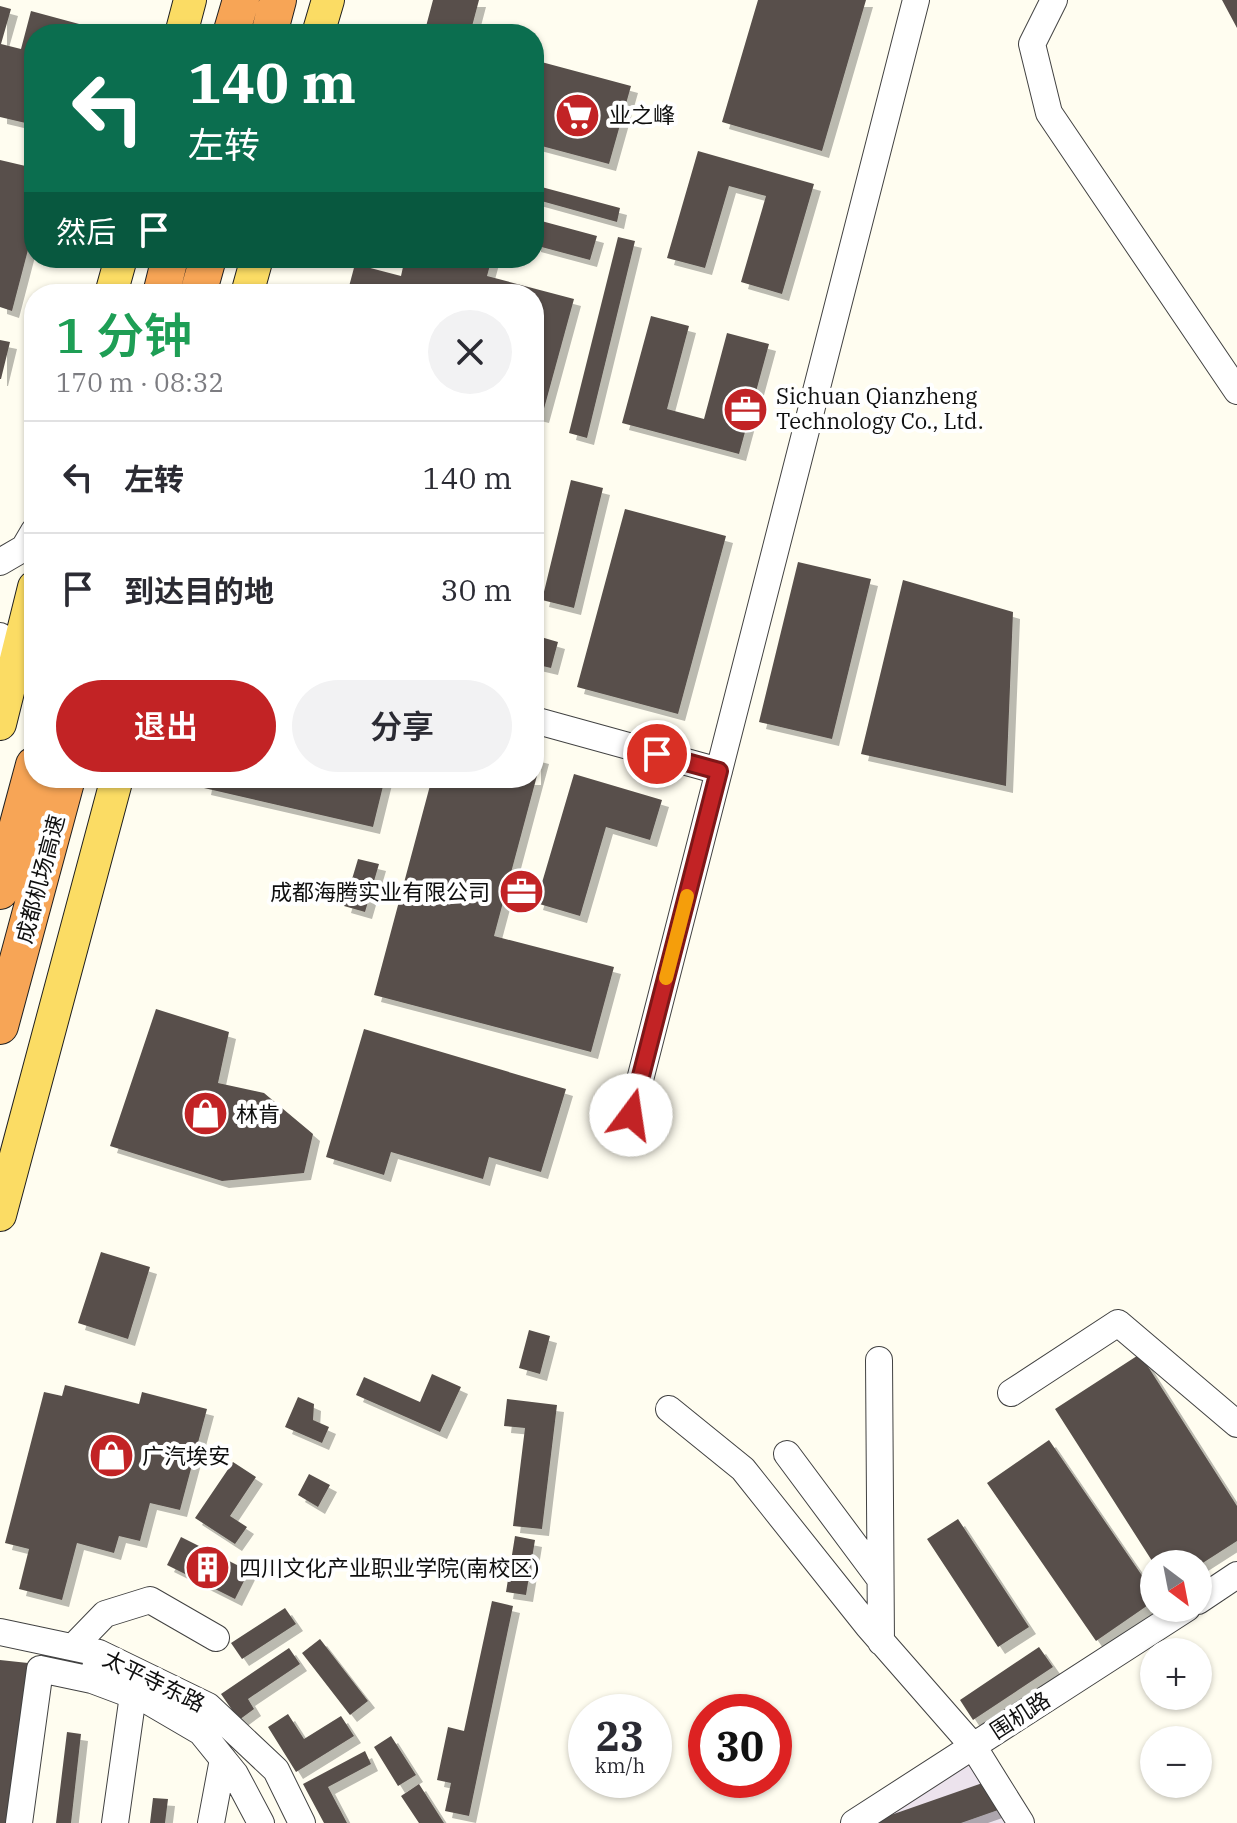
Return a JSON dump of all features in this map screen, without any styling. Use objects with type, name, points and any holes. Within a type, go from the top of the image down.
[{"type":"highway","points":[[234,24],[241,0]]},
{"type":"highway","points":[[272,24],[278,0]]},
{"type":"highway","name":"成都机场高速","points":[[0,891],[28,788]]},
{"type":"highway","name":"成都机场高速","points":[[0,1026],[64,788]]},
{"type":"main road","points":[[184,24],[190,0]]},
{"type":"main road","points":[[321,24],[328,0]]},
{"type":"main road","points":[[0,724],[24,629]]},
{"type":"main road","points":[[0,1215],[114,788]]},
{"type":"street","points":[[631,1115],[916,0]]},
{"type":"street","points":[[1054,0],[1032,44],[1049,113],[1237,391]]},
{"type":"street","points":[[0,562],[24,548]]},
{"type":"street","points":[[0,636],[11,683]]},
{"type":"street","points":[[544,723],[719,771]]},
{"type":"street","points":[[1011,1393],[1118,1323],[1237,1424]]},
{"type":"street","points":[[879,1360],[881,1642]]},
{"type":"street","points":[[669,1409],[743,1469],[881,1642],[973,1746],[1021,1823]]},
{"type":"street","points":[[787,1454],[880,1579]]},
{"type":"street","points":[[1212,1592],[1237,1575]]},
{"type":"street","points":[[73,1647],[105,1614],[150,1600],[216,1638]]},
{"type":"street","name":"围机路","points":[[854,1823],[1165,1622]]},
{"type":"street","name":"太平寺东路","points":[[0,1632],[99,1653],[208,1706],[276,1770],[302,1823]]},
{"type":"street","points":[[92,1680],[99,1653]]},
{"type":"street","points":[[19,1823],[40,1669],[92,1680],[133,1695],[201,1732],[235,1774],[261,1823]]},
{"type":"street","points":[[115,1823],[133,1695]]},
{"type":"street","points":[[211,1823],[223,1759]]},
{"type":"shaded area","points":[[991,1751],[1030,1823],[878,1823]]},
{"type":"building","points":[[433,0],[479,0],[473,24],[427,24]]},
{"type":"building","points":[[758,0],[866,0],[822,151],[722,122]]},
{"type":"building","points":[[1222,0],[1237,0],[1237,28]]},
{"type":"building","points":[[0,6],[11,9],[1,44],[21,49],[24,38],[24,123],[0,117]]},
{"type":"building","points":[[31,11],[79,24],[28,24]]},
{"type":"building","name":"业之峰","points":[[544,63],[631,86],[609,164],[544,147]]},
{"type":"building","points":[[698,151],[814,184],[782,294],[741,282],[766,196],[729,186],[705,268],[667,258]]},
{"type":"building","points":[[0,160],[24,166],[24,265],[12,311],[0,307]]},
{"type":"building","points":[[544,188],[620,208],[617,222],[544,202]]},
{"type":"building","points":[[544,222],[597,236],[590,260],[544,248]]},
{"type":"building","points":[[618,237],[635,241],[587,438],[569,433]]},
{"type":"building","points":[[354,268],[370,268],[401,276],[403,268],[489,268],[487,276],[517,284],[350,284]]},
{"type":"building","points":[[544,291],[574,299],[544,409]]},
{"type":"building","points":[[651,316],[689,326],[667,409],[704,419],[727,333],[769,344],[739,454],[622,423]]},
{"type":"building","points":[[0,340],[10,342],[1,379],[0,379]]},
{"type":"building","points":[[571,480],[603,488],[574,608],[544,600]]},
{"type":"building","points":[[625,509],[726,536],[678,714],[577,687]]},
{"type":"building","points":[[798,562],[871,579],[832,739],[759,722]]},
{"type":"building","points":[[903,580],[1013,612],[1006,786],[861,754]]},
{"type":"building","points":[[544,638],[558,642],[551,668],[544,666]]},
{"type":"building","points":[[574,774],[662,800],[650,840],[606,827],[580,916],[536,903]]},
{"type":"building","points":[[204,788],[383,788],[373,827]]},
{"type":"building","points":[[429,788],[534,788],[494,936],[614,967],[591,1052],[374,995]]},
{"type":"building","points":[[358,859],[379,864],[365,912],[344,906]]},
{"type":"building","name":"林肯","points":[[156,1009],[229,1032],[218,1083],[264,1093],[313,1134],[304,1173],[222,1181],[110,1146]]},
{"type":"building","points":[[364,1029],[566,1089],[541,1172],[489,1157],[483,1179],[391,1152],[384,1175],[326,1157]]},
{"type":"building","points":[[101,1252],[150,1267],[128,1339],[78,1323]]},
{"type":"building","points":[[529,1330],[550,1336],[540,1374],[519,1368]]},
{"type":"building","points":[[1140,1354],[1237,1506],[1237,1541],[1212,1557],[1212,1550],[1145,1550],[1055,1409]]},
{"type":"building","points":[[432,1374],[461,1387],[440,1432],[356,1395],[364,1377],[420,1402]]},
{"type":"building","name":"广汽埃安","points":[[65,1385],[139,1404],[142,1392],[207,1409],[180,1510],[150,1503],[140,1541],[119,1536],[114,1553],[77,1543],[62,1600],[19,1589],[29,1549],[5,1543],[44,1392],[62,1396]]},
{"type":"building","points":[[298,1397],[314,1404],[313,1420],[329,1427],[322,1443],[285,1427]]},
{"type":"building","points":[[507,1399],[557,1405],[542,1529],[513,1526],[525,1428],[504,1426]]},
{"type":"building","points":[[1049,1440],[1140,1573],[1140,1611],[1096,1641],[987,1483]]},
{"type":"building","points":[[233,1462],[256,1477],[230,1516],[247,1527],[235,1544],[195,1518]]},
{"type":"building","points":[[309,1474],[330,1485],[318,1507],[298,1495]]},
{"type":"building","points":[[958,1519],[1029,1627],[998,1647],[927,1539]]},
{"type":"building","points":[[515,1536],[535,1540],[526,1595],[506,1592]]},
{"type":"building","name":"四川文化产业职业学院(南校区)","points":[[181,1537],[249,1571],[235,1599],[167,1565]]},
{"type":"building","points":[[492,1601],[513,1606],[469,1816],[445,1811],[451,1783],[437,1780],[448,1727],[464,1731]]},
{"type":"building","points":[[285,1608],[296,1624],[242,1659],[231,1643]]},
{"type":"building","points":[[320,1639],[368,1701],[350,1715],[302,1653]]},
{"type":"building","points":[[1039,1647],[1053,1667],[973,1720],[960,1700]]},
{"type":"building","points":[[289,1648],[300,1664],[248,1699],[254,1709],[239,1720],[221,1694]]},
{"type":"building","points":[[0,1660],[28,1663],[10,1823],[0,1823]]},
{"type":"building","points":[[288,1714],[304,1739],[341,1716],[354,1736],[296,1772],[268,1727]]},
{"type":"building","points":[[67,1732],[81,1734],[71,1823],[56,1823]]},
{"type":"building","points":[[391,1736],[416,1775],[398,1786],[374,1747]]},
{"type":"building","points":[[365,1751],[371,1764],[328,1787],[347,1823],[324,1823],[303,1784]]},
{"type":"building","points":[[991,1780],[1001,1809],[961,1823],[868,1823]]},
{"type":"building","points":[[419,1784],[444,1823],[419,1823],[401,1796]]},
{"type":"building","points":[[153,1798],[168,1799],[165,1823],[150,1823]]},
{"type":"slow traffic","points":[[666,978],[687,896]]},
{"type":"place","name":"业之峰","points":[[578,115]]},
{"type":"place","name":"Sichuan Qianzheng Technology Co., Ltd.","points":[[745,409]]},
{"type":"place","name":"成都海腾实业有限公司","points":[[521,892]]},
{"type":"place","name":"林肯","points":[[205,1114]]},
{"type":"place","name":"广汽埃安","points":[[111,1456]]},
{"type":"place","name":"四川文化产业职业学院(南校区)","points":[[208,1568]]},
{"type":"route","points":[[631,1115],[719,771],[657,754]]}]
